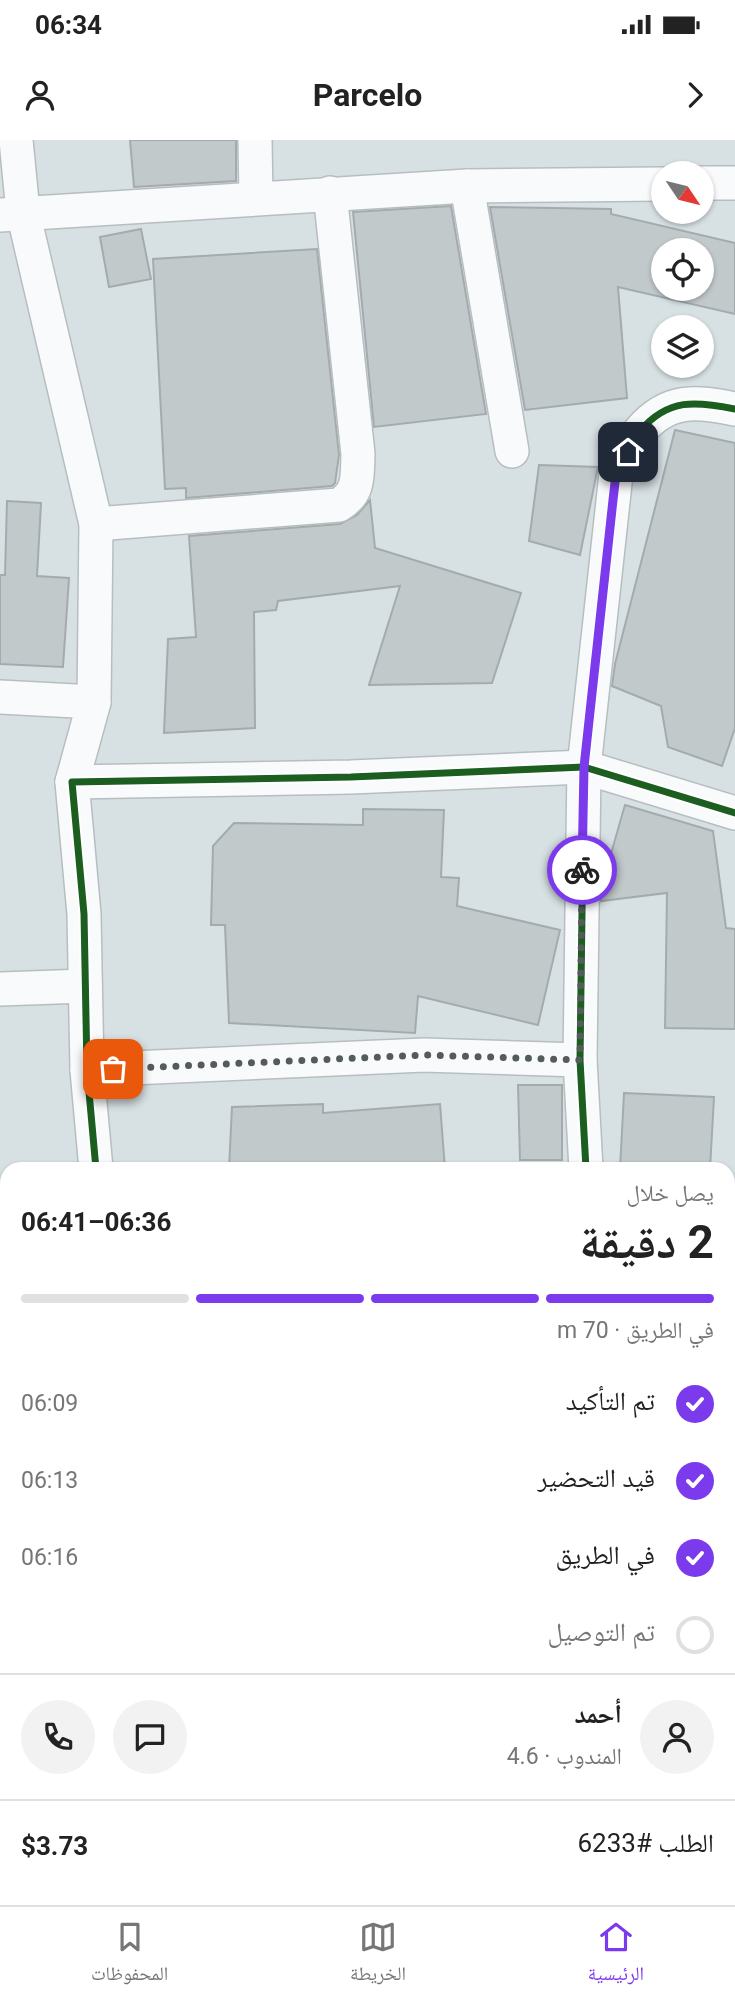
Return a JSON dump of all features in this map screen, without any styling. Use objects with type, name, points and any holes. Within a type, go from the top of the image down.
[{"type":"street","points":[[16,140],[11,213],[96,524],[94,702],[72,782],[84,914],[87,1070],[95,1162]]},
{"type":"street","points":[[256,140],[256,198]]},
{"type":"street","points":[[714,183],[735,183]]},
{"type":"street","points":[[11,213],[467,186],[651,184]]},
{"type":"street","points":[[467,186],[512,451]]},
{"type":"street","points":[[96,524],[339,505],[349,498],[356,485],[358,454],[330,193]]},
{"type":"street","points":[[586,1162],[580,1060],[584,767],[616,474],[639,431],[671,405],[708,404],[735,409]]},
{"type":"street","points":[[0,697],[94,702]]},
{"type":"street","points":[[72,782],[364,776],[584,767],[735,813]]},
{"type":"street","points":[[0,989],[85,986]]},
{"type":"street","points":[[87,1070],[425,1055],[580,1060]]},
{"type":"building","points":[[130,140],[236,140],[236,181],[134,187]]},
{"type":"building","points":[[451,206],[486,414],[374,427],[353,212]]},
{"type":"building","points":[[490,207],[611,209],[611,214],[714,238],[651,238],[651,295],[618,287],[627,398],[525,410]]},
{"type":"building","points":[[141,229],[151,279],[109,287],[100,237]]},
{"type":"building","points":[[714,238],[735,243],[735,314],[679,301],[714,301]]},
{"type":"building","points":[[317,249],[339,455],[335,483],[332,486],[186,498],[186,488],[165,489],[153,259]]},
{"type":"building","points":[[675,430],[735,443],[735,728],[722,766],[668,747],[661,706],[612,686],[615,664]]},
{"type":"building","points":[[539,465],[598,467],[580,555],[529,541]]},
{"type":"building","points":[[370,500],[375,548],[521,593],[492,683],[369,685],[400,586],[278,601],[276,610],[254,612],[255,728],[164,733],[168,639],[196,637],[189,536],[340,524],[357,515]]},
{"type":"building","points":[[7,501],[41,503],[37,576],[69,578],[63,667],[0,664],[0,575],[5,575]]},
{"type":"building","points":[[625,805],[713,831],[726,928],[735,929],[735,1029],[665,1028],[667,893],[601,901],[602,885]]},
{"type":"building","points":[[363,809],[444,810],[441,877],[459,878],[457,906],[560,930],[538,1025],[418,996],[415,1033],[229,1023],[225,925],[211,925],[213,846],[234,823],[363,825]]},
{"type":"building","points":[[518,1085],[562,1085],[562,1160],[520,1160]]},
{"type":"building","points":[[624,1093],[714,1097],[710,1162],[620,1162]]},
{"type":"building","points":[[323,1104],[323,1113],[440,1104],[444,1162],[229,1162],[232,1107]]},
{"type":"cycle path","points":[[586,1162],[580,1060],[584,767],[616,474],[636,435],[661,413],[672,407],[695,404],[735,409]]},
{"type":"cycle path","points":[[95,1162],[87,1070],[84,914],[72,782],[351,777],[584,767],[735,813]]},
{"type":"way so far","points":[[113,1069],[425,1055],[580,1060],[582,870]]},
{"type":"route","points":[[582,870],[584,767],[613,500],[616,474],[628,452]]}]
